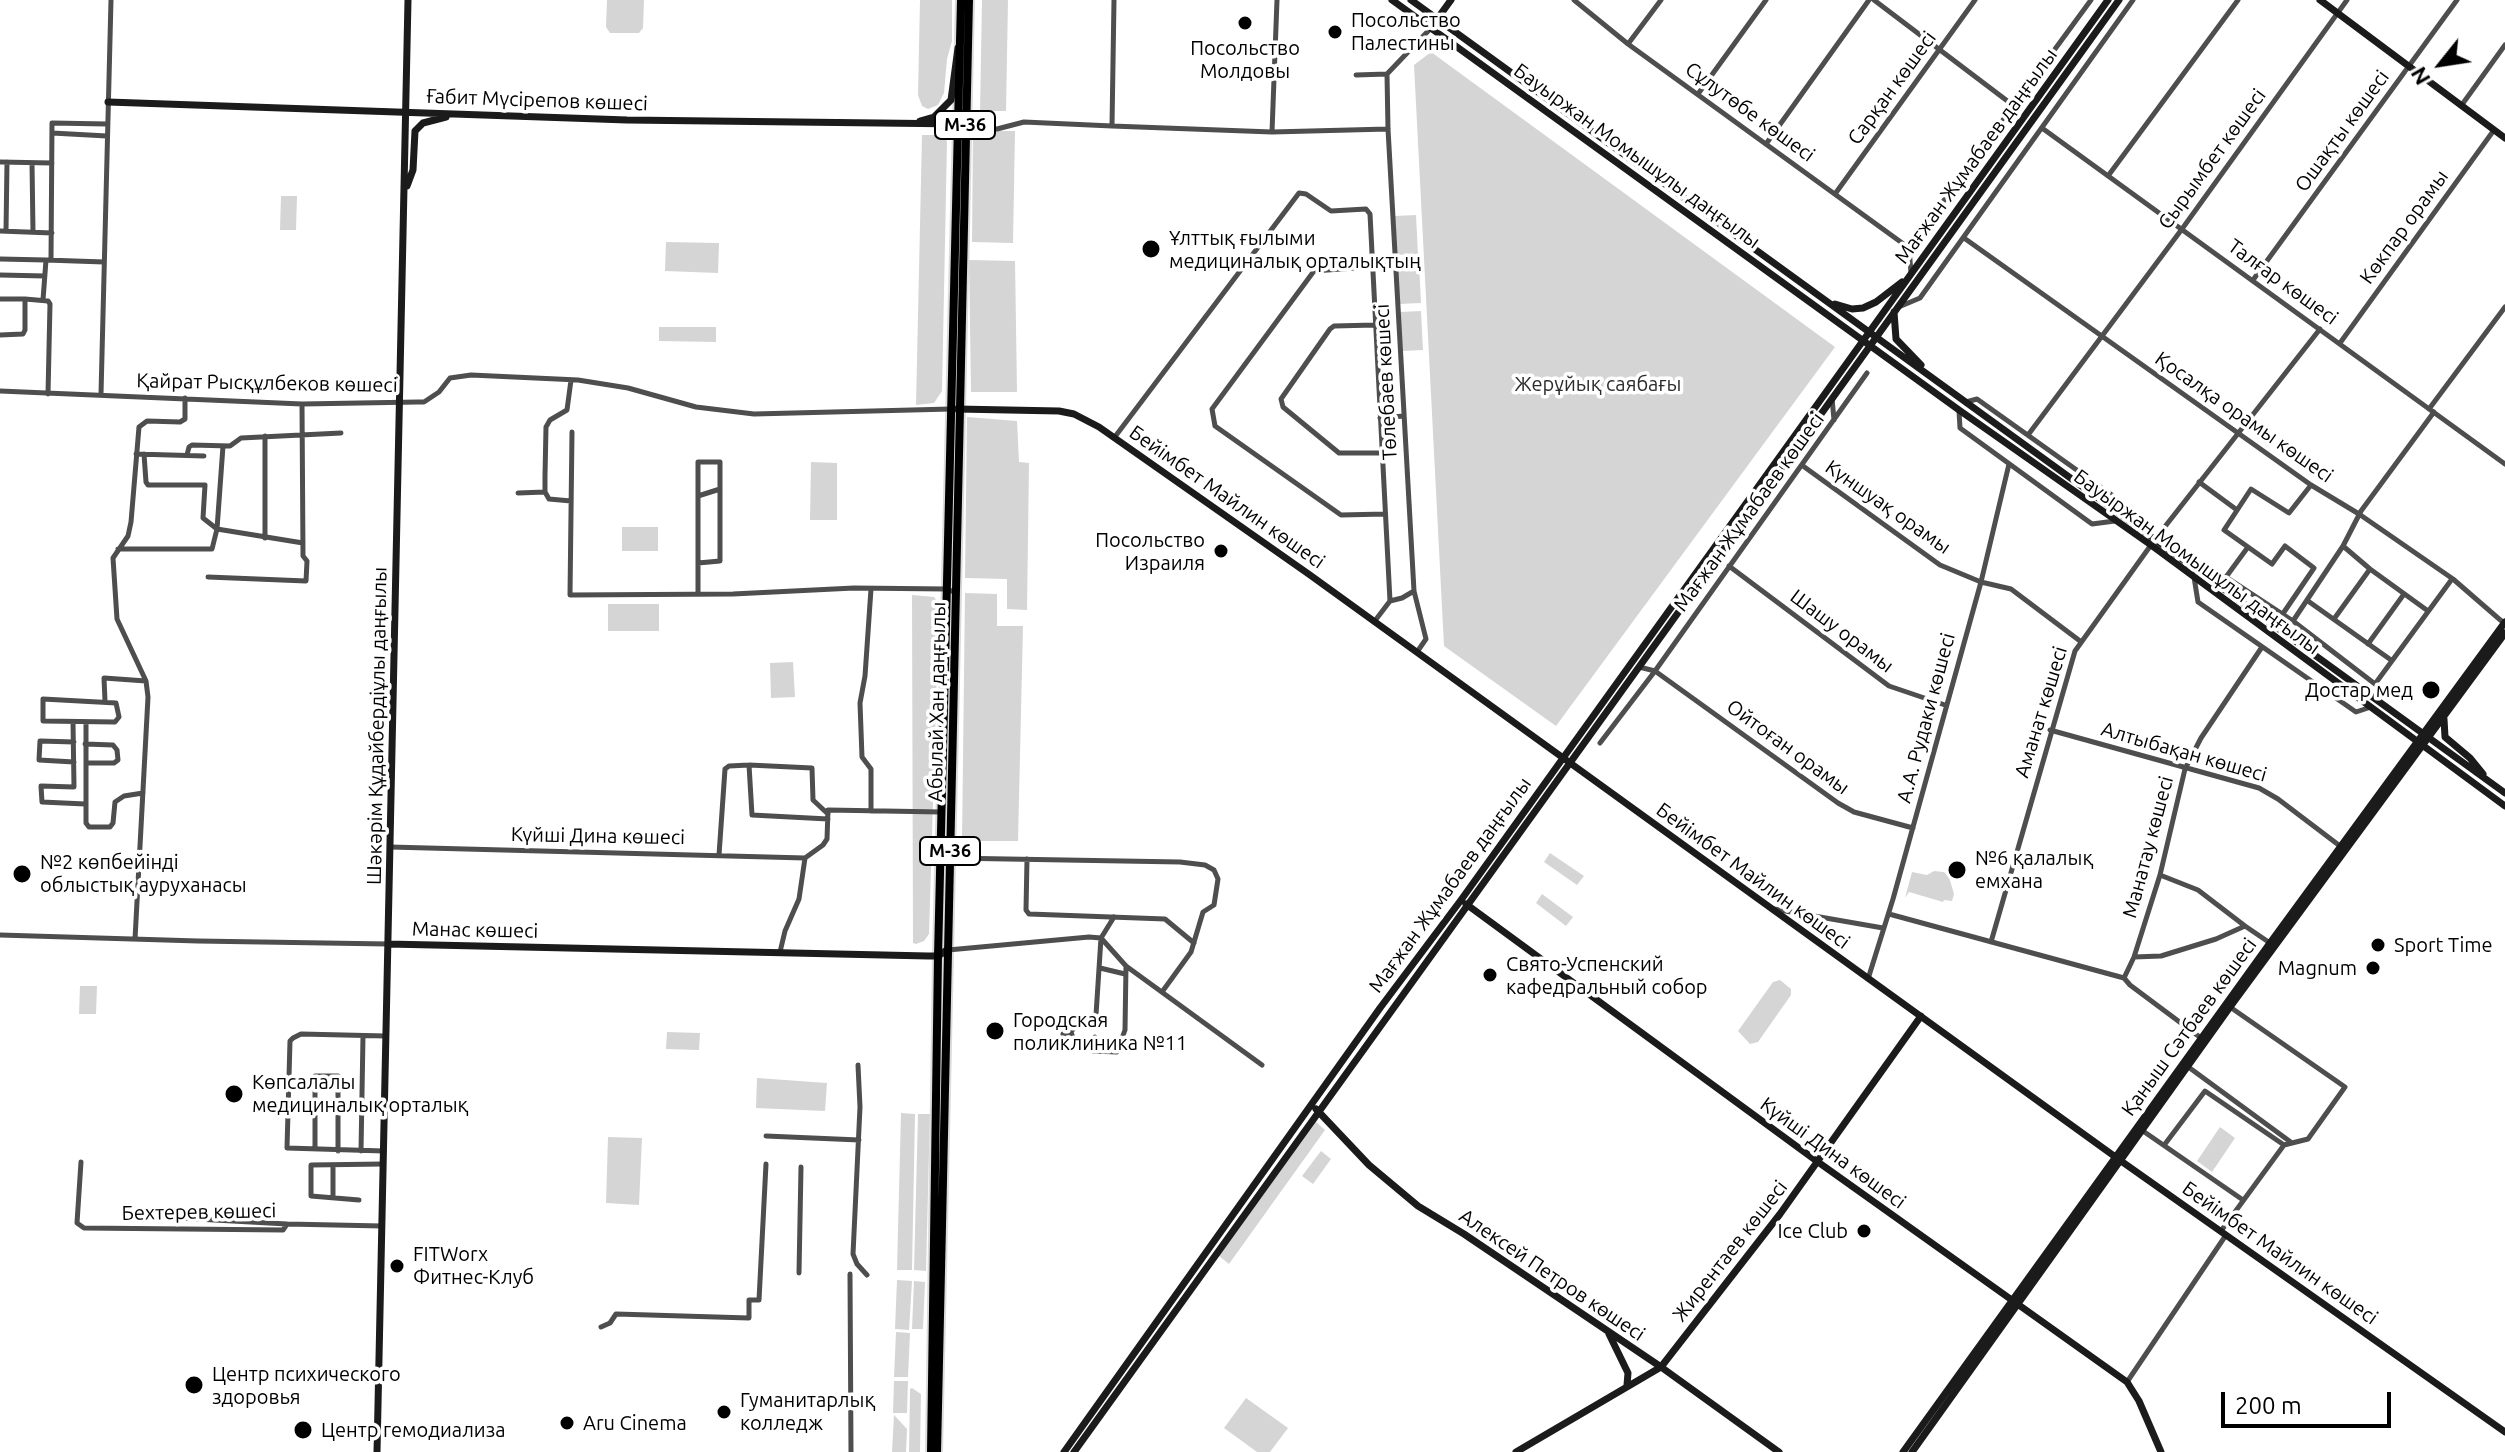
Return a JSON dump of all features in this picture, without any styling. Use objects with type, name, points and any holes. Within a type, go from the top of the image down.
[{"type":"main road","name":"Шәкәрім Құдайбердіұлы даңғылы","points":[[377,1452],[408,0]]},
{"type":"main road","name":"Абылай Хан даңғылы","points":[[931,1452],[941,812],[956,409],[961,0]]},
{"type":"main road","name":"Абылай Хан даңғылы","points":[[961,124],[969,0]]},
{"type":"main road","name":"Бауыржан Момышұлы даңғылы","points":[[1392,0],[1959,410],[2115,521],[2153,542]]},
{"type":"main road","name":"Бауыржан Момышұлы даңғылы","points":[[1411,0],[2120,513],[2153,542],[2505,793]]},
{"type":"main road","points":[[1432,27],[1451,0]]},
{"type":"main road","name":"Мағжан Жұмабаев даңғылы","points":[[1872,333],[1909,276],[2108,0]]},
{"type":"main road","name":"Мағжан Жұмабаев даңғылы","points":[[1872,333],[1895,309],[2119,0]]},
{"type":"main road","points":[[2320,0],[2505,138]]},
{"type":"main road","points":[[913,123],[934,117],[951,100],[960,42]]},
{"type":"main road","name":"Ғабит Мүсірепов көшесі","points":[[108,102],[467,115],[961,124]]},
{"type":"main road","points":[[404,191],[413,170],[413,136],[419,126],[434,119],[467,115]]},
{"type":"main road","points":[[1830,303],[1852,309],[1863,308],[1876,302],[1909,276]]},
{"type":"main road","points":[[1895,309],[1896,339],[1927,373]]},
{"type":"main road","points":[[1867,341],[1872,333]]},
{"type":"main road","name":"Мағжан Жұмабаев даңғылы","points":[[1564,761],[1639,667],[1831,397],[1867,341]]},
{"type":"main road","name":"Мағжан Жұмабаев даңғылы","points":[[1075,1451],[1319,1112],[1564,761],[1867,341]]},
{"type":"main road","name":"Бейімбет Майлин көшесі","points":[[956,409],[1059,411],[1086,419],[1417,652],[2118,1159],[2505,1432]]},
{"type":"main road","name":"Бауыржан Момышұлы даңғылы","points":[[2198,574],[2368,708],[2505,806]]},
{"type":"main road","name":"Абылай Хан даңғылы","points":[[938,1452],[950,858],[951,591]]},
{"type":"main road","name":"Қаныш Сәтбаев көшесі","points":[[2118,1159],[2143,1131],[2201,1038],[2420,746],[2505,623]]},
{"type":"main road","name":"Қаныш Сәтбаев көшесі","points":[[2426,736],[2505,633]]},
{"type":"main road","points":[[2448,709],[2443,721],[2445,737],[2470,758],[2489,782]]},
{"type":"main road","name":"Қаныш Сәтбаев көшесі","points":[[1912,1452],[2015,1303],[2230,1007],[2340,846],[2420,746]]},
{"type":"main road","name":"Мағжан Жұмабаев даңғылы","points":[[1064,1452],[1312,1106],[1464,903]]},
{"type":"main road","name":"Күйші Дина көшесі","points":[[1464,903],[1818,1162],[2127,1382],[2139,1401],[2161,1452]]},
{"type":"main road","name":"Манас көшесі","points":[[388,944],[938,956]]},
{"type":"main road","points":[[938,956],[947,950]]},
{"type":"main road","name":"Жирентаев көшесі","points":[[1516,1452],[1661,1367],[1818,1162],[1921,1016]]},
{"type":"main road","name":"Алексей Петров көшесі","points":[[1312,1106],[1369,1165],[1418,1206],[1661,1367],[1779,1452]]},
{"type":"main road","name":"Қаныш Сәтбаев көшесі","points":[[1903,1452],[2015,1303]]},
{"type":"main road","points":[[1608,1333],[1628,1373],[1630,1380],[1627,1387]]},
{"type":"street","points":[[101,394],[111,0]]},
{"type":"street","points":[[1112,126],[1114,0]]},
{"type":"street","points":[[1272,132],[1277,0]]},
{"type":"street","name":"Сұлутөбе көшесі","points":[[1574,0],[1628,44],[1909,248]]},
{"type":"street","points":[[1628,44],[1661,0]]},
{"type":"street","points":[[1698,94],[1766,0]]},
{"type":"street","points":[[1766,144],[1872,0],[2014,106]]},
{"type":"street","name":"Сарқан көшесі","points":[[1834,194],[1975,0]]},
{"type":"street","points":[[1909,276],[1909,248],[2091,0]]},
{"type":"street","name":"Мағжан Жұмабаев даңғылы","points":[[1895,309],[1920,298],[2133,0]]},
{"type":"street","points":[[2108,176],[2238,0]]},
{"type":"street","name":"Сырымбет көшесі","points":[[2028,435],[2347,0]]},
{"type":"street","name":"Ошақты көшесі","points":[[2253,280],[2457,0]]},
{"type":"street","points":[[1356,75],[1387,74],[1432,27]]},
{"type":"street","points":[[2461,106],[2505,45]]},
{"type":"street","name":"Төлебаев көшесі","points":[[1387,74],[1414,591],[1426,639],[1417,652]]},
{"type":"street","points":[[961,124],[979,129],[997,129],[1024,122],[1272,132],[1388,129]]},
{"type":"street","points":[[43,300],[52,233],[52,123],[107,124]]},
{"type":"street","name":"Талғар көшесі","points":[[2042,128],[2504,460]]},
{"type":"street","name":"Көкпар орамы","points":[[2340,343],[2494,130]]},
{"type":"street","points":[[52,133],[107,136]]},
{"type":"street","points":[[52,163],[3,162],[3,231],[52,233]]},
{"type":"street","points":[[32,163],[33,232]]},
{"type":"street","points":[[1114,438],[1299,193],[1306,194],[1331,211],[1368,211],[1390,601]]},
{"type":"street","name":"Қосалқа орамы көшесі","points":[[1964,238],[2311,485],[2453,579],[2505,623]]},
{"type":"street","points":[[0,259],[104,262]]},
{"type":"street","points":[[1385,514],[1341,515],[1215,426],[1212,409],[1314,271],[1395,265]]},
{"type":"street","points":[[0,275],[45,276]]},
{"type":"street","points":[[0,299],[43,300],[50,304],[48,394]]},
{"type":"street","points":[[0,335],[23,334],[25,299]]},
{"type":"street","points":[[2293,621],[2343,546],[2359,514],[2505,307]]},
{"type":"street","points":[[1375,325],[1334,326],[1330,329],[1281,399],[1283,407],[1339,453],[1381,453]]},
{"type":"street","name":"Аманат көшесі","points":[[1991,942],[2050,730],[2070,663],[2080,641],[2199,482],[2320,329]]},
{"type":"street","name":"Мағжан Жұмабаев көшесі","points":[[1600,743],[1803,466],[1867,373]]},
{"type":"street","name":"Қайрат Рысқұлбеков көшесі","points":[[0,391],[302,404],[424,402],[439,392],[450,378],[458,375],[571,380],[628,388],[696,407],[754,414],[956,409]]},
{"type":"street","points":[[571,380],[567,410],[550,420],[546,427],[545,492],[549,499],[571,501]]},
{"type":"street","points":[[1831,397],[1834,421]]},
{"type":"street","points":[[135,939],[148,697],[146,681],[117,619],[113,558],[128,536],[138,435],[142,423],[180,422],[185,419],[185,398]]},
{"type":"street","points":[[1966,402],[1977,399],[2116,498],[2120,513]]},
{"type":"street","points":[[208,577],[306,581],[307,561],[303,556],[302,404]]},
{"type":"street","points":[[1959,410],[1960,428],[2092,524],[2115,521]]},
{"type":"street","points":[[1380,418],[1404,416]]},
{"type":"street","points":[[572,432],[570,595],[871,589],[951,591]]},
{"type":"street","points":[[187,455],[192,445],[230,446],[241,438],[341,433]]},
{"type":"street","points":[[265,436],[265,538]]},
{"type":"street","points":[[117,549],[209,551],[213,548],[223,446]]},
{"type":"street","points":[[136,454],[204,456]]},
{"type":"street","points":[[144,454],[148,485],[205,485],[203,518],[217,529],[303,543]]},
{"type":"street","points":[[698,563],[720,561],[720,462],[698,462],[698,563],[698,593]]},
{"type":"street","name":"А.А. Рудаки көшесі","points":[[1868,979],[1889,914],[1981,582],[2009,464]]},
{"type":"street","name":"Күншуақ орамы","points":[[1803,466],[1940,565],[1981,582],[2011,589],[2080,641]]},
{"type":"street","points":[[2199,482],[2237,510]]},
{"type":"street","points":[[2282,615],[2314,568],[2285,546],[2272,564],[2224,530],[2251,489],[2289,513],[2311,485]]},
{"type":"street","points":[[698,496],[720,489]]},
{"type":"street","points":[[518,493],[545,492]]},
{"type":"street","points":[[2343,546],[2428,611]]},
{"type":"street","points":[[2226,577],[2248,547]]},
{"type":"street","name":"Шашу орамы","points":[[1729,566],[1889,686],[1945,705]]},
{"type":"street","points":[[2334,619],[2370,569]]},
{"type":"street","points":[[2368,708],[2356,712],[2198,602],[2198,574],[2226,577],[2293,621],[2375,684],[2453,579]]},
{"type":"street","points":[[871,589],[865,676],[860,697],[862,757],[871,769],[871,811]]},
{"type":"street","points":[[1374,622],[1390,601],[1414,591]]},
{"type":"street","points":[[2368,644],[2404,594]]},
{"type":"street","points":[[2308,601],[2391,660]]},
{"type":"street","name":"Манатау көшесі","points":[[2124,978],[2134,957],[2160,875],[2185,769],[2201,738],[2262,647]]},
{"type":"street","points":[[2332,667],[2339,657]]},
{"type":"street","points":[[1639,667],[1655,671]]},
{"type":"street","name":"Ойтоған орамы","points":[[1655,671],[1838,803],[1854,812],[1913,828]]},
{"type":"street","points":[[105,701],[104,678],[146,681]]},
{"type":"street","points":[[43,699],[105,701],[118,705],[118,720],[86,723],[43,721],[43,699]]},
{"type":"street","points":[[73,722],[74,787],[41,786],[42,802],[85,804]]},
{"type":"street","points":[[86,723],[85,804],[89,827],[105,829],[113,823],[115,802],[119,798],[144,793]]},
{"type":"street","name":"Алтыбақан көшесі","points":[[2050,730],[2259,788],[2340,846]]},
{"type":"street","points":[[74,742],[40,741],[39,760],[74,762]]},
{"type":"street","points":[[85,744],[113,745],[118,760],[114,763],[86,763]]},
{"type":"street","points":[[749,765],[752,815],[828,817]]},
{"type":"street","points":[[719,855],[725,769],[729,766],[812,768],[813,800],[828,817]]},
{"type":"street","points":[[780,952],[799,899],[805,858],[827,839],[828,810],[941,812]]},
{"type":"street","name":"Күйші Дина көшесі","points":[[390,847],[805,858]]},
{"type":"street","points":[[950,858],[1155,862],[1205,865],[1214,870],[1218,879],[1214,905],[1203,912],[1191,952],[1162,992]]},
{"type":"street","points":[[1027,859],[1026,910],[1029,914],[1165,919],[1194,943]]},
{"type":"street","points":[[2160,875],[2198,890],[2273,945]]},
{"type":"street","points":[[1771,909],[1883,928]]},
{"type":"street","points":[[1889,914],[2124,978],[2201,1038]]},
{"type":"street","points":[[1071,1032],[1079,1020],[1092,1019],[1096,1015],[1101,938],[1115,917]]},
{"type":"street","points":[[2134,957],[2161,956],[2216,939],[2245,926]]},
{"type":"street","name":"Манас көшесі","points":[[0,935],[388,944]]},
{"type":"street","points":[[947,950],[1101,938],[1126,966],[1262,1065]]},
{"type":"street","points":[[1095,1037],[1093,1051],[1117,1052],[1125,1030],[1126,966]]},
{"type":"street","points":[[1100,968],[1125,974]]},
{"type":"street","points":[[2165,1144],[2205,1091],[2284,1145],[2293,1144],[2308,1139],[2345,1087],[2230,1007]]},
{"type":"street","points":[[384,1151],[287,1148],[290,1041],[301,1034],[386,1036]]},
{"type":"street","points":[[361,1151],[363,1036]]},
{"type":"street","points":[[858,1065],[860,1107],[853,1254],[867,1275]]},
{"type":"street","points":[[2186,1065],[2293,1144]]},
{"type":"street","points":[[315,1148],[315,1076],[338,1076],[338,1151]]},
{"type":"street","points":[[338,1104],[362,1103]]},
{"type":"street","points":[[2143,1131],[2243,1200]]},
{"type":"street","points":[[766,1136],[859,1140]]},
{"type":"street","points":[[2127,1382],[2243,1200],[2284,1145]]},
{"type":"street","name":"Бехтерев көшесі","points":[[81,1162],[77,1223],[84,1228],[283,1230],[287,1224],[382,1226]]},
{"type":"street","points":[[359,1200],[311,1196],[311,1165],[383,1164]]},
{"type":"street","points":[[601,1327],[610,1323],[616,1314],[749,1318],[749,1300],[759,1300],[766,1164]]},
{"type":"street","points":[[333,1165],[333,1198]]},
{"type":"street","points":[[799,1273],[801,1167]]},
{"type":"street","points":[[178,1218],[287,1224]]},
{"type":"street","points":[[850,1274],[851,1452]]},
{"type":"green space","points":[[607,0],[644,0],[643,28],[639,33],[610,33],[606,27]]},
{"type":"green space","points":[[920,0],[952,0],[952,41],[944,93],[938,105],[928,109],[922,106],[918,95]]},
{"type":"green space","points":[[982,0],[1008,0],[1006,111],[980,111]]},
{"type":"green space","name":"Жерұйық саябағы","points":[[1431,52],[1835,347],[1556,726],[1444,646],[1414,65]]},
{"type":"green space","points":[[973,131],[1015,131],[1013,243],[972,242]]},
{"type":"green space","points":[[922,135],[945,135],[947,142],[942,391],[934,403],[916,405]]},
{"type":"green space","points":[[281,196],[297,196],[296,230],[280,230]]},
{"type":"green space","points":[[1416,215],[1418,254],[1397,255],[1395,216]]},
{"type":"green space","points":[[666,242],[719,243],[718,273],[665,271]]},
{"type":"green space","points":[[969,260],[1015,261],[1017,392],[971,392]]},
{"type":"green space","points":[[1419,263],[1421,303],[1399,304],[1397,264]]},
{"type":"green space","points":[[1421,311],[1423,350],[1402,351],[1400,312]]},
{"type":"green space","points":[[659,327],[716,327],[716,342],[659,341]]},
{"type":"green space","points":[[967,417],[1017,421],[1019,462],[1029,463],[1027,610],[1007,609],[1007,579],[965,578]]},
{"type":"green space","points":[[811,462],[837,463],[837,520],[810,520]]},
{"type":"green space","points":[[622,527],[658,527],[658,551],[622,551]]},
{"type":"green space","points":[[965,593],[997,594],[997,626],[1023,626],[1018,841],[962,841]]},
{"type":"green space","points":[[912,595],[934,597],[939,603],[929,934],[924,941],[916,944],[913,943]]},
{"type":"green space","points":[[608,604],[659,604],[659,631],[608,631]]},
{"type":"green space","points":[[793,662],[795,697],[771,698],[770,663]]},
{"type":"green space","points":[[1550,853],[1584,876],[1577,885],[1544,862]]},
{"type":"green space","points":[[1934,871],[1944,872],[1949,877],[1954,894],[1952,901],[1943,902],[1909,892],[1905,898],[1912,872],[1927,875]]},
{"type":"green space","points":[[1542,894],[1573,917],[1566,926],[1536,903]]},
{"type":"green space","points":[[1780,980],[1791,989],[1791,995],[1758,1042],[1750,1044],[1738,1031],[1773,982]]},
{"type":"green space","points":[[80,986],[97,986],[96,1014],[79,1014]]},
{"type":"green space","points":[[667,1032],[700,1033],[699,1050],[666,1049]]},
{"type":"green space","points":[[757,1078],[827,1083],[825,1111],[756,1108]]},
{"type":"green space","points":[[901,1113],[915,1114],[912,1270],[897,1270]]},
{"type":"green space","points":[[918,1114],[930,1114],[926,1271],[914,1270]]},
{"type":"green space","points":[[1316,1122],[1325,1130],[1229,1264],[1219,1256]]},
{"type":"green space","points":[[2220,1127],[2235,1138],[2212,1172],[2197,1161]]},
{"type":"green space","points":[[608,1137],[642,1138],[639,1205],[606,1203]]},
{"type":"green space","points":[[1321,1151],[1331,1159],[1313,1184],[1302,1176]]},
{"type":"green space","points":[[897,1280],[912,1281],[909,1330],[895,1329]]},
{"type":"green space","points":[[914,1281],[925,1282],[923,1329],[912,1329]]},
{"type":"green space","points":[[896,1332],[910,1333],[908,1377],[894,1377]]},
{"type":"green space","points":[[894,1381],[908,1381],[907,1413],[893,1413]]},
{"type":"green space","points":[[912,1388],[921,1394],[920,1452],[909,1452]]},
{"type":"green space","points":[[1246,1398],[1288,1428],[1270,1452],[1257,1452],[1224,1428]]},
{"type":"green space","points":[[894,1415],[907,1429],[906,1452],[892,1452]]},
{"type":"place","name":"Посольство Молдовы","points":[[1245,23]]},
{"type":"place","name":"Посольство Палестины","points":[[1335,32]]},
{"type":"place","name":"Ұлттық ғылыми медициналық орталықтың","points":[[1151,249]]},
{"type":"place","name":"Посольство Израиля","points":[[1221,551]]},
{"type":"place","name":"Достар мед","points":[[2431,690]]},
{"type":"place","name":"№6 қалалық емхана","points":[[1957,870]]},
{"type":"place","name":"№2 көпбейінді облыстық ауруханасы","points":[[22,874]]},
{"type":"place","name":"Sport Time","points":[[2378,945]]},
{"type":"place","name":"Magnum","points":[[2373,968]]},
{"type":"place","name":"Свято-Успенский кафедральный собор","points":[[1490,975]]},
{"type":"place","name":"Городская поликлиника №11","points":[[995,1031]]},
{"type":"place","name":"Көпсалалы медициналық орталық","points":[[234,1094]]},
{"type":"place","name":"Ice Club","points":[[1864,1231]]},
{"type":"place","name":"FITWorx Фитнес-Клуб","points":[[397,1266]]},
{"type":"place","name":"Центр психического здоровья","points":[[194,1385]]},
{"type":"place","name":"Гуманитарлық колледж","points":[[724,1412]]},
{"type":"place","name":"Aru Cinema","points":[[567,1423]]},
{"type":"place","name":"Центр гемодиализа","points":[[303,1430]]}]
